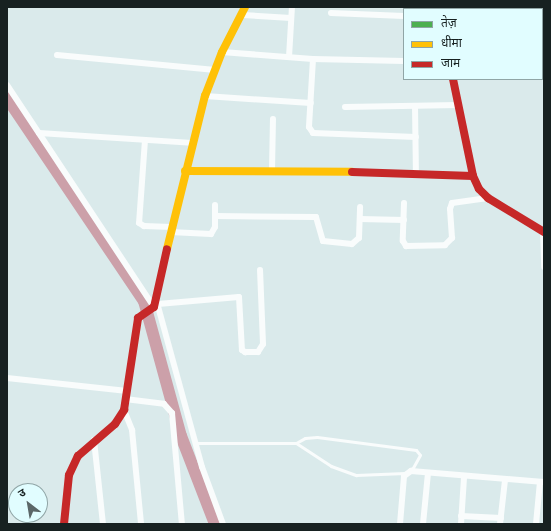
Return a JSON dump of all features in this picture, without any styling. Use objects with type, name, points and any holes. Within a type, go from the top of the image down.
[{"type":"street","points":[[289,57],[292,7]]},
{"type":"street","points":[[152,306],[192,143],[205,96],[222,52],[244,11],[291,18]]},
{"type":"street","points":[[331,13],[403,16]]},
{"type":"street","points":[[222,52],[313,59],[403,61]]},
{"type":"street","points":[[57,55],[215,70]]},
{"type":"street","points":[[313,59],[309,127],[313,133],[416,137]]},
{"type":"street","points":[[453,80],[473,176],[479,189],[488,198],[544,232],[544,267]]},
{"type":"street","points":[[7,85],[152,306],[223,524]]},
{"type":"street","points":[[205,96],[311,103]]},
{"type":"street","points":[[345,107],[458,105]]},
{"type":"street","points":[[415,106],[416,174]]},
{"type":"street","points":[[272,170],[273,119]]},
{"type":"street","points":[[39,133],[192,143]]},
{"type":"street","points":[[145,140],[139,223],[144,226],[212,234],[215,227],[215,205]]},
{"type":"street","points":[[185,171],[272,170],[473,176]]},
{"type":"street","points":[[404,203],[403,241],[406,246],[448,244],[452,238],[450,209],[452,203],[488,198]]},
{"type":"street","points":[[215,216],[316,217],[323,242],[352,244],[359,238],[360,207]]},
{"type":"street","points":[[360,219],[404,220]]},
{"type":"street","points":[[64,524],[69,475],[78,456],[94,440],[115,424],[124,410],[138,318],[152,306],[239,297],[242,350],[245,352],[258,352],[263,344],[260,270]]},
{"type":"street","points":[[7,378],[126,395],[164,404],[172,413],[182,524]]},
{"type":"street","points":[[124,410],[132,430],[141,524]]},
{"type":"street","points":[[94,440],[103,524]]},
{"type":"street","points":[[400,524],[404,476],[409,472],[542,482],[536,524]]},
{"type":"street","points":[[423,524],[428,473]]},
{"type":"street","points":[[461,524],[464,476]]},
{"type":"street","points":[[461,516],[500,521],[505,480]]},
{"type":"lane","points":[[196,443],[296,443],[305,438],[317,437],[416,450],[420,455],[409,472],[374,476],[352,474],[332,466],[296,443]]},
{"type":"waterway","points":[[7,98],[144,301],[181,436],[215,524]]},
{"type":"traffic: slow","points":[[167,249],[205,96],[222,52],[245,7]]},
{"type":"traffic: slow","points":[[185,171],[352,172]]},
{"type":"traffic: jam","points":[[453,80],[473,176],[479,189],[488,198],[544,232]]},
{"type":"traffic: jam","points":[[352,172],[473,176]]},
{"type":"traffic: jam","points":[[64,524],[69,475],[78,456],[115,424],[124,410],[138,318],[154,307],[167,249]]}]
